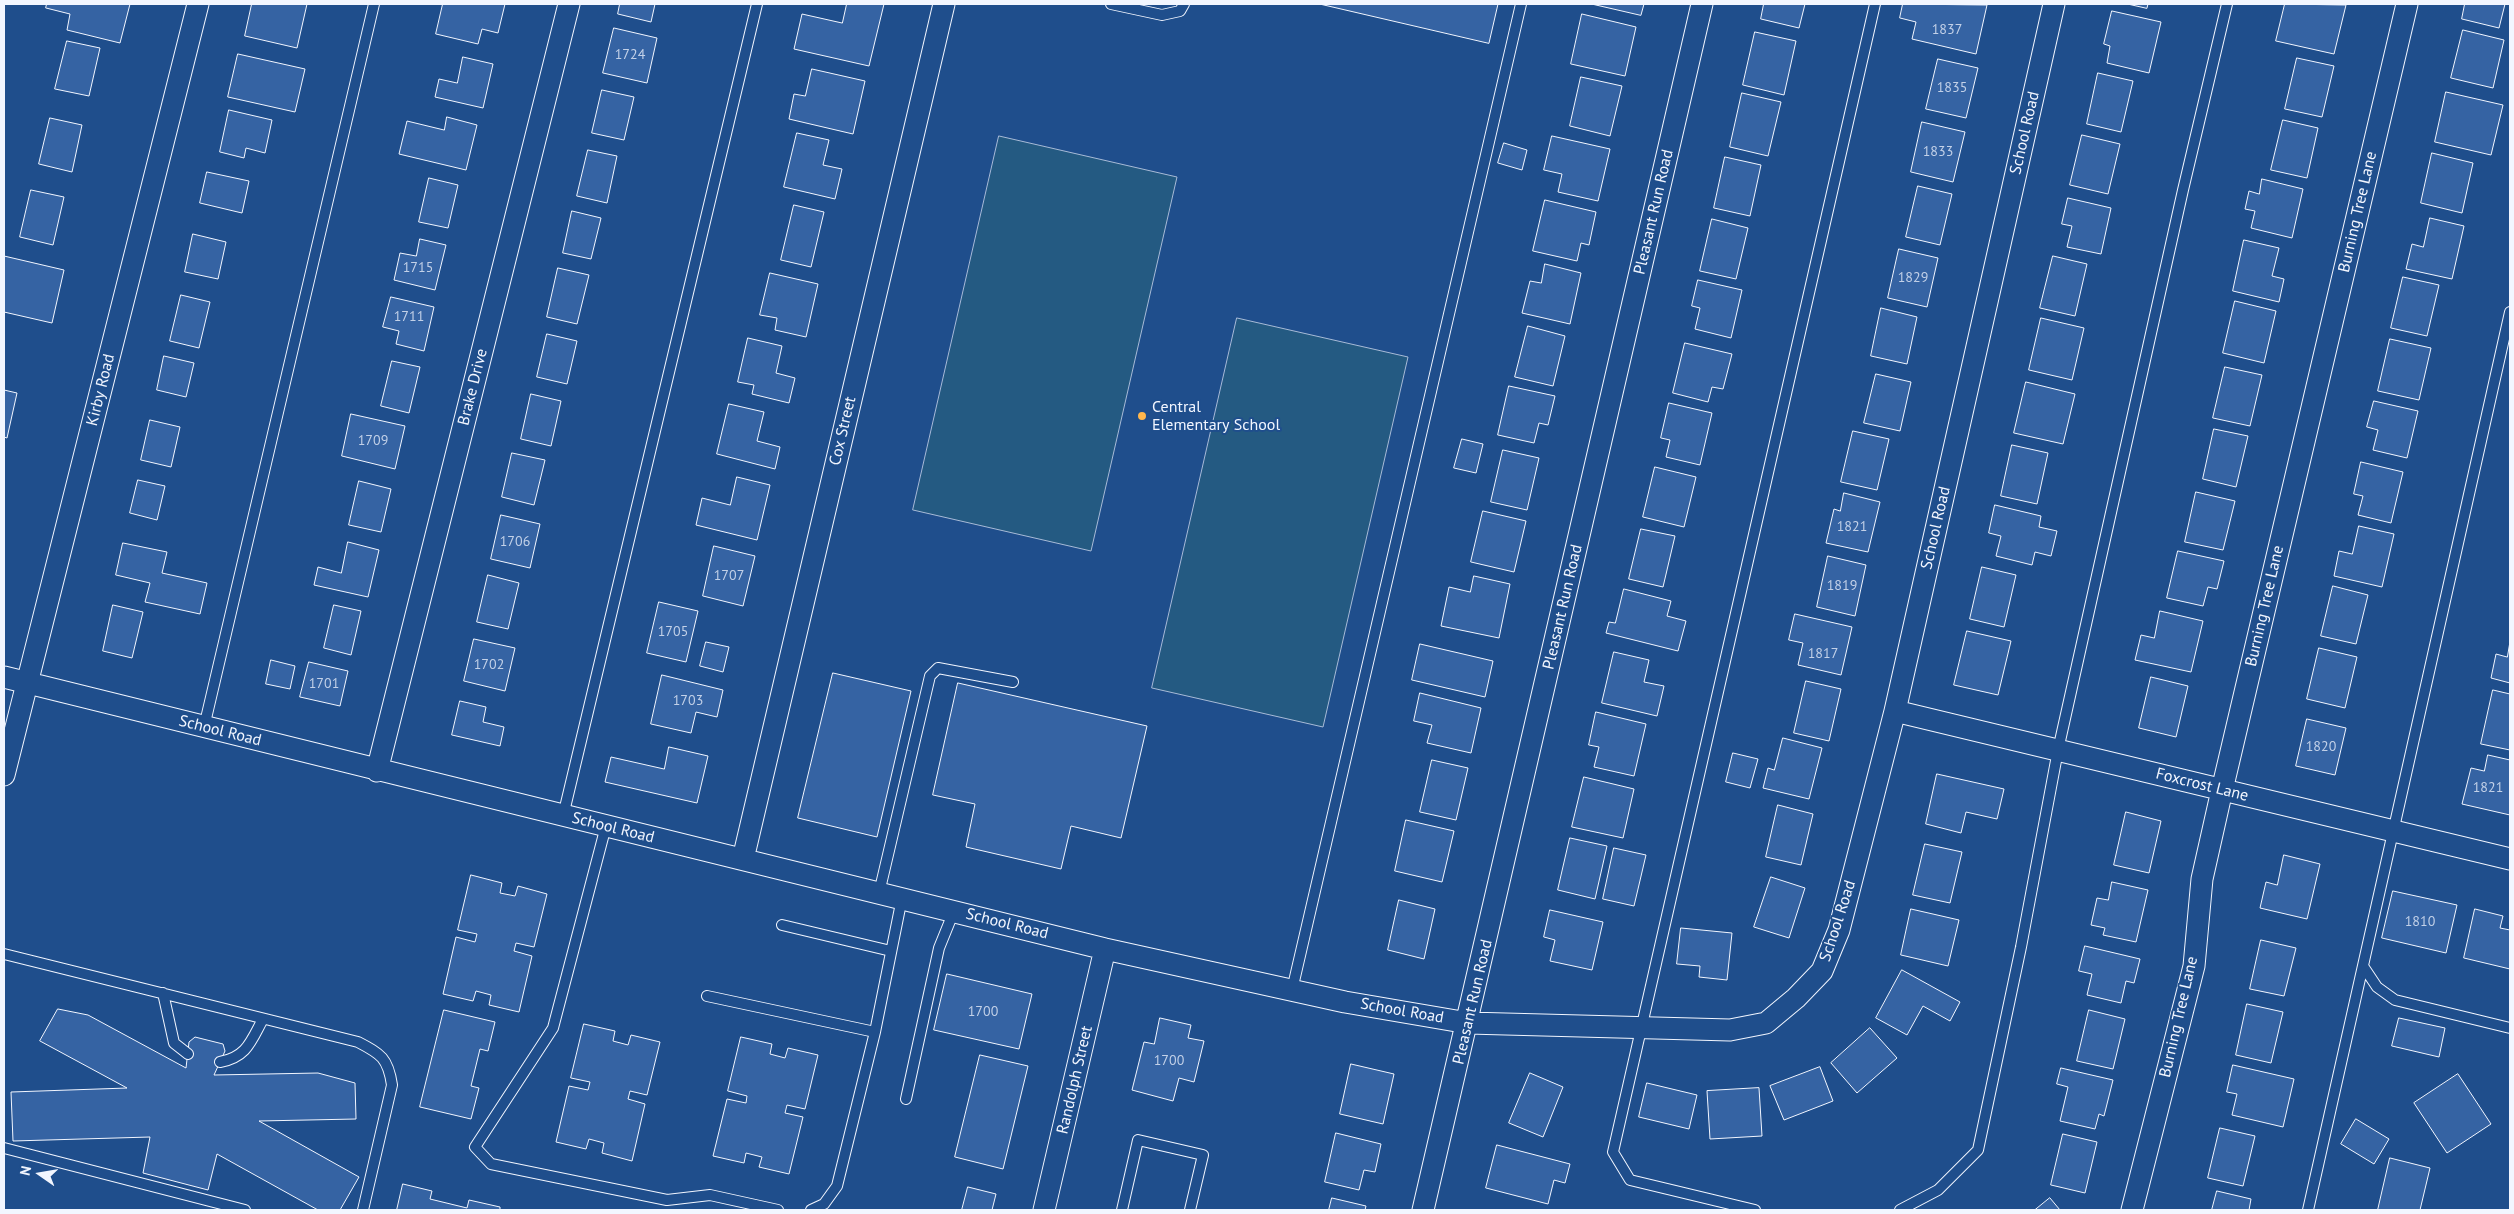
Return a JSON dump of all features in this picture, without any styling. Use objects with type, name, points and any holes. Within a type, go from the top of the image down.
[{"type":"street","name":"Kirby Road","points":[[4,775],[198,4]]},
{"type":"street","name":"Brake Drive","points":[[377,771],[569,4]]},
{"type":"street","name":"Cox Street","points":[[742,859],[944,4]]},
{"type":"street","name":"Pleasant Run Road","points":[[1423,1210],[1468,1023],[1702,4]]},
{"type":"street","name":"School Road","points":[[4,677],[377,771],[1105,949],[1345,1002],[1468,1023],[1730,1030],[1766,1024],[1796,998],[1822,971],[1839,930],[1894,712],[2054,4]]},
{"type":"street","name":"Burning Tree Lane","points":[[2132,1210],[2194,966],[2202,879],[2407,4]]},
{"type":"street","name":"Foxcrost Lane","points":[[1894,712],[2510,859]]},
{"type":"street","name":"Randolph Street","points":[[1044,1210],[1105,949]]},
{"type":"lane","points":[[204,727],[374,4]]},
{"type":"lane","points":[[563,816],[757,4]]},
{"type":"lane","points":[[1111,4],[1162,15],[1180,11],[1184,4]]},
{"type":"lane","points":[[1292,990],[1521,4]]},
{"type":"lane","points":[[1755,1210],[1630,1180],[1612,1152],[1875,4]]},
{"type":"lane","points":[[1900,1210],[1938,1190],[1978,1150],[2021,947],[2058,750],[2180,200],[2227,4]]},
{"type":"lane","points":[[2308,1210],[2510,312]]},
{"type":"lane","points":[[879,893],[930,676],[938,668],[1013,682]]},
{"type":"lane","points":[[606,826],[554,1028],[474,1147],[491,1164],[667,1200],[710,1194],[778,1210]]},
{"type":"lane","points":[[811,1210],[824,1204],[837,1186],[875,1032],[902,898]]},
{"type":"lane","points":[[906,1099],[939,948],[954,911]]},
{"type":"lane","points":[[782,925],[891,951]]},
{"type":"lane","points":[[4,954],[358,1042],[378,1053],[389,1066],[392,1084],[363,1210]]},
{"type":"lane","points":[[2363,966],[2376,988],[2395,1000],[2510,1028]]},
{"type":"lane","points":[[163,994],[174,1043],[188,1054]]},
{"type":"lane","points":[[707,996],[875,1032]]},
{"type":"lane","points":[[220,1062],[234,1060],[246,1050],[263,1019]]},
{"type":"lane","points":[[1122,1210],[1138,1140],[1203,1155],[1190,1210]]},
{"type":"lane","points":[[4,1148],[245,1210]]},
{"type":"shaded area","points":[[999,136],[1177,177],[1091,551],[913,510]]},
{"type":"shaded area","points":[[1237,318],[1408,357],[1323,727],[1152,688]]},
{"type":"building","points":[[47,4],[130,4],[120,43],[67,30],[70,14],[46,8]]},
{"type":"building","points":[[252,4],[307,4],[297,48],[245,36]]},
{"type":"building","points":[[443,4],[505,4],[498,33],[482,29],[478,44],[436,34]]},
{"type":"building","points":[[620,4],[655,4],[651,22],[618,14]]},
{"type":"building","points":[[847,4],[884,4],[869,66],[794,49],[802,14],[842,23]]},
{"type":"building","points":[[1320,4],[1498,4],[1489,43]]},
{"type":"building","points":[[1592,4],[1644,4],[1641,15]]},
{"type":"building","points":[[1764,4],[1805,4],[1799,28],[1761,19]]},
{"type":"building","points":[[1903,4],[1987,5],[1976,54],[1912,39],[1916,22],[1900,18]]},
{"type":"building","points":[[2128,4],[2148,4],[2147,8]]},
{"type":"building","points":[[2285,4],[2346,5],[2334,54],[2276,41]]},
{"type":"building","points":[[2465,4],[2505,4],[2499,28],[2462,19]]},
{"type":"building","points":[[2112,11],[2161,22],[2149,73],[2107,63],[2110,46],[2104,44]]},
{"type":"building","points":[[1582,14],[1636,27],[1625,76],[1571,64]]},
{"type":"building","points":[[614,28],[657,38],[647,83],[603,73]]},
{"type":"building","points":[[2463,30],[2504,40],[2493,88],[2451,78]]},
{"type":"building","points":[[1755,32],[1796,41],[1784,95],[1743,85]]},
{"type":"building","points":[[67,41],[100,48],[89,96],[55,89]]},
{"type":"building","points":[[238,54],[305,69],[295,112],[228,97]]},
{"type":"building","points":[[463,57],[493,64],[483,108],[435,97],[439,79],[457,83]]},
{"type":"building","points":[[2297,58],[2334,66],[2322,117],[2285,109]]},
{"type":"building","points":[[1938,59],[1978,68],[1966,118],[1926,109]]},
{"type":"building","points":[[812,69],[865,81],[853,134],[789,119],[794,94],[805,96]]},
{"type":"building","points":[[2098,73],[2133,81],[2121,132],[2087,124]]},
{"type":"building","points":[[1581,77],[1622,86],[1610,136],[1570,126]]},
{"type":"building","points":[[602,90],[634,97],[624,140],[592,133]]},
{"type":"building","points":[[2446,92],[2503,105],[2491,155],[2435,142]]},
{"type":"building","points":[[1742,93],[1781,102],[1768,156],[1730,147]]},
{"type":"building","points":[[229,110],[272,120],[265,153],[246,148],[244,158],[220,152]]},
{"type":"building","points":[[447,117],[477,125],[466,170],[399,154],[407,121],[444,130]]},
{"type":"building","points":[[50,118],[82,125],[72,172],[39,164]]},
{"type":"building","points":[[2283,120],[2318,128],[2307,178],[2271,170]]},
{"type":"building","points":[[1922,122],[1965,132],[1953,182],[1911,172]]},
{"type":"building","points":[[797,133],[829,140],[823,165],[842,169],[835,199],[784,187]]},
{"type":"building","points":[[2082,135],[2120,144],[2108,194],[2070,185]]},
{"type":"building","points":[[1552,136],[1610,149],[1598,201],[1558,192],[1562,174],[1544,170]]},
{"type":"building","points":[[1504,143],[1527,150],[1522,170],[1498,163]]},
{"type":"building","points":[[588,150],[617,156],[607,203],[577,196]]},
{"type":"building","points":[[2432,153],[2473,163],[2462,213],[2421,203]]},
{"type":"building","points":[[1725,157],[1761,165],[1750,216],[1714,208]]},
{"type":"building","points":[[207,172],[249,181],[242,213],[200,203]]},
{"type":"building","points":[[429,178],[458,185],[448,228],[419,222]]},
{"type":"building","points":[[2262,179],[2303,189],[2292,238],[2251,228],[2255,211],[2245,209],[2249,191],[2259,194]]},
{"type":"building","points":[[1918,186],[1952,194],[1940,245],[1906,237]]},
{"type":"building","points":[[31,190],[64,197],[53,245],[20,237]]},
{"type":"building","points":[[2068,198],[2111,208],[2101,254],[2067,247],[2072,226],[2062,224]]},
{"type":"building","points":[[1545,200],[1596,212],[1589,245],[1581,243],[1577,261],[1533,251]]},
{"type":"building","points":[[794,205],[824,212],[811,267],[781,260]]},
{"type":"building","points":[[572,211],[601,218],[591,259],[563,253]]},
{"type":"building","points":[[2430,218],[2464,226],[2452,279],[2406,269],[2412,244],[2423,247]]},
{"type":"building","points":[[1712,219],[1748,228],[1736,279],[1700,271]]},
{"type":"building","points":[[193,234],[226,242],[218,279],[185,272]]},
{"type":"building","points":[[420,239],[446,245],[435,290],[394,280],[400,253],[416,256]]},
{"type":"building","points":[[2244,240],[2279,248],[2272,276],[2284,279],[2279,302],[2233,291]]},
{"type":"building","points":[[1899,249],[1938,258],[1927,307],[1888,298]]},
{"type":"building","points":[[4,256],[64,270],[52,323],[4,312]]},
{"type":"building","points":[[2053,256],[2087,264],[2075,316],[2040,308]]},
{"type":"building","points":[[1545,264],[1581,273],[1570,324],[1522,313],[1530,281],[1541,283]]},
{"type":"building","points":[[558,268],[589,275],[577,324],[547,317]]},
{"type":"building","points":[[770,273],[818,284],[806,337],[775,330],[777,318],[760,315]]},
{"type":"building","points":[[2403,277],[2439,285],[2427,336],[2391,328]]},
{"type":"building","points":[[1698,280],[1742,290],[1731,338],[1695,329],[1700,308],[1692,306]]},
{"type":"building","points":[[181,295],[210,302],[199,348],[170,341]]},
{"type":"building","points":[[391,297],[434,307],[424,351],[396,344],[399,331],[383,327]]},
{"type":"building","points":[[2235,301],[2276,311],[2264,363],[2223,353]]},
{"type":"building","points":[[1881,308],[1917,317],[1907,364],[1871,356]]},
{"type":"building","points":[[2041,318],[2084,328],[2072,380],[2029,370]]},
{"type":"building","points":[[1528,326],[1565,336],[1553,386],[1515,377]]},
{"type":"building","points":[[547,334],[577,341],[567,384],[537,377]]},
{"type":"building","points":[[748,338],[782,346],[776,373],[795,378],[789,403],[752,394],[754,385],[738,382]]},
{"type":"building","points":[[2390,339],[2431,348],[2419,400],[2378,391]]},
{"type":"building","points":[[1685,343],[1732,354],[1723,389],[1712,387],[1708,402],[1673,393]]},
{"type":"building","points":[[164,356],[194,363],[186,397],[157,390]]},
{"type":"building","points":[[392,361],[420,367],[409,413],[381,406]]},
{"type":"building","points":[[2225,367],[2262,375],[2250,426],[2213,418]]},
{"type":"building","points":[[1876,374],[1911,382],[1900,431],[1864,423]]},
{"type":"building","points":[[2026,382],[2075,394],[2063,444],[2014,433]]},
{"type":"building","points":[[1509,386],[1555,396],[1548,425],[1539,423],[1534,443],[1498,435]]},
{"type":"building","points":[[4,390],[17,393],[7,438],[4,437]]},
{"type":"building","points":[[531,394],[561,401],[551,446],[521,439]]},
{"type":"building","points":[[2374,401],[2418,411],[2407,458],[2373,450],[2378,430],[2367,427]]},
{"type":"building","points":[[1669,403],[1712,413],[1700,465],[1666,457],[1670,440],[1661,438]]},
{"type":"building","points":[[729,404],[764,412],[757,441],[780,447],[775,469],[717,454]]},
{"type":"building","points":[[351,414],[405,426],[395,469],[342,456]]},
{"type":"building","points":[[150,420],[180,427],[171,467],[141,460]]},
{"type":"building","points":[[2214,429],[2248,436],[2236,487],[2203,479]]},
{"type":"building","points":[[1853,431],[1889,439],[1877,490],[1841,482]]},
{"type":"building","points":[[1462,439],[1483,444],[1476,473],[1454,468]]},
{"type":"building","points":[[2012,445],[2048,453],[2037,504],[2001,496]]},
{"type":"building","points":[[1503,450],[1539,458],[1527,510],[1491,502]]},
{"type":"building","points":[[512,453],[545,460],[534,505],[502,497]]},
{"type":"building","points":[[2361,462],[2403,472],[2391,523],[2358,515],[2363,496],[2354,494]]},
{"type":"building","points":[[1655,467],[1696,477],[1684,527],[1643,517]]},
{"type":"building","points":[[737,477],[770,485],[757,540],[696,525],[702,498],[730,505]]},
{"type":"building","points":[[138,480],[165,486],[157,520],[130,513]]},
{"type":"building","points":[[359,481],[391,489],[381,532],[349,525]]},
{"type":"building","points":[[2196,492],[2235,501],[2223,550],[2185,542]]},
{"type":"building","points":[[1844,493],[1880,502],[1868,552],[1826,543],[1834,509],[1840,511]]},
{"type":"building","points":[[1995,505],[2041,516],[2039,527],[2057,531],[2051,556],[2035,552],[2032,565],[1996,556],[2001,536],[1989,533]]},
{"type":"building","points":[[1483,511],[1526,521],[1514,572],[1471,562]]},
{"type":"building","points":[[501,515],[540,524],[530,568],[491,559]]},
{"type":"building","points":[[2359,526],[2394,534],[2382,587],[2334,576],[2339,551],[2352,554]]},
{"type":"building","points":[[1641,529],[1675,536],[1663,587],[1629,579]]},
{"type":"building","points":[[348,542],[379,550],[368,597],[314,585],[318,567],[341,573]]},
{"type":"building","points":[[123,543],[167,552],[162,573],[207,583],[200,614],[145,602],[150,583],[116,575]]},
{"type":"building","points":[[714,546],[755,556],[743,606],[703,596]]},
{"type":"building","points":[[2178,551],[2224,561],[2217,589],[2208,587],[2203,606],[2167,598]]},
{"type":"building","points":[[1828,556],[1866,565],[1855,616],[1817,607]]},
{"type":"building","points":[[1982,567],[2016,575],[2004,627],[1970,619]]},
{"type":"building","points":[[488,575],[519,583],[508,629],[477,622]]},
{"type":"building","points":[[1474,576],[1510,584],[1499,638],[1441,626],[1449,587],[1470,592]]},
{"type":"building","points":[[2333,586],[2368,595],[2356,644],[2321,636]]},
{"type":"building","points":[[1624,589],[1671,601],[1667,616],[1686,621],[1678,651],[1606,633],[1609,622],[1615,623]]},
{"type":"building","points":[[659,602],[698,611],[686,662],[647,653]]},
{"type":"building","points":[[113,605],[143,612],[132,658],[103,651]]},
{"type":"building","points":[[334,605],[361,611],[351,655],[324,648]]},
{"type":"building","points":[[2160,611],[2203,621],[2191,672],[2135,660],[2141,635],[2154,638]]},
{"type":"building","points":[[1795,614],[1852,627],[1841,675],[1798,665],[1803,643],[1789,640]]},
{"type":"building","points":[[1967,631],[2011,641],[1998,695],[1954,685]]},
{"type":"building","points":[[474,639],[515,648],[505,691],[464,681]]},
{"type":"building","points":[[706,642],[729,647],[723,672],[700,666]]},
{"type":"building","points":[[2510,642],[2510,683],[2491,678],[2496,654],[2507,657]]},
{"type":"building","points":[[1420,644],[1493,661],[1485,697],[1412,680]]},
{"type":"building","points":[[2319,648],[2357,657],[2345,708],[2307,699]]},
{"type":"building","points":[[1614,652],[1649,660],[1644,682],[1664,686],[1657,716],[1602,703]]},
{"type":"building","points":[[271,660],[295,666],[290,689],[266,684]]},
{"type":"building","points":[[309,662],[348,671],[340,706],[300,697]]},
{"type":"building","points":[[833,673],[911,691],[877,837],[798,818]]},
{"type":"building","points":[[662,675],[723,690],[717,717],[696,712],[691,733],[651,724]]},
{"type":"building","points":[[2151,677],[2188,686],[2176,737],[2139,728]]},
{"type":"building","points":[[1806,681],[1841,689],[1829,741],[1794,733]]},
{"type":"building","points":[[958,683],[1147,726],[1121,838],[1071,826],[1061,869],[966,847],[975,804],[933,795]]},
{"type":"building","points":[[2493,690],[2510,694],[2510,750],[2481,744]]},
{"type":"building","points":[[1420,693],[1481,708],[1471,753],[1427,743],[1432,725],[1414,721]]},
{"type":"building","points":[[460,701],[486,707],[483,722],[504,727],[500,746],[452,735]]},
{"type":"building","points":[[1596,712],[1646,724],[1634,776],[1594,767],[1599,747],[1589,745]]},
{"type":"building","points":[[2307,719],[2346,728],[2335,775],[2296,766]]},
{"type":"building","points":[[1783,738],[1822,748],[1809,799],[1763,788],[1768,768],[1774,770]]},
{"type":"building","points":[[669,747],[708,756],[697,803],[605,782],[611,757],[664,769]]},
{"type":"building","points":[[1733,753],[1758,759],[1750,788],[1726,782]]},
{"type":"building","points":[[2488,755],[2510,760],[2510,815],[2462,804],[2471,768],[2484,771]]},
{"type":"building","points":[[1432,760],[1468,768],[1456,820],[1420,812]]},
{"type":"building","points":[[1937,774],[2004,789],[1997,819],[1966,812],[1961,833],[1926,824]]},
{"type":"building","points":[[1584,777],[1634,789],[1623,838],[1572,827]]},
{"type":"building","points":[[1778,805],[1813,814],[1801,865],[1766,857]]},
{"type":"building","points":[[2126,812],[2161,821],[2149,873],[2114,865]]},
{"type":"building","points":[[1406,820],[1454,831],[1442,882],[1395,871]]},
{"type":"building","points":[[1570,838],[1607,846],[1595,899],[1558,890]]},
{"type":"building","points":[[1925,844],[1962,852],[1950,903],[1913,895]]},
{"type":"building","points":[[1614,848],[1646,855],[1634,906],[1603,899]]},
{"type":"building","points":[[2284,855],[2320,864],[2307,919],[2260,908],[2266,882],[2277,885]]},
{"type":"building","points":[[471,875],[502,883],[500,893],[515,896],[518,886],[547,894],[534,947],[516,943],[514,951],[532,956],[519,1012],[489,1005],[491,995],[476,991],[473,1001],[443,994],[456,937],[475,942],[477,934],[458,930]]},
{"type":"building","points":[[1771,877],[1805,888],[1789,938],[1754,927]]},
{"type":"building","points":[[2112,882],[2148,890],[2136,942],[2103,935],[2105,928],[2091,925],[2097,898],[2108,900]]},
{"type":"building","points":[[2393,891],[2457,905],[2446,953],[2382,938]]},
{"type":"building","points":[[1399,900],[1435,909],[1424,959],[1388,950]]},
{"type":"building","points":[[1911,909],[1959,920],[1948,966],[1901,955]]},
{"type":"building","points":[[2475,909],[2503,916],[2500,928],[2510,930],[2510,969],[2464,958]]},
{"type":"building","points":[[1550,910],[1603,922],[1592,970],[1550,961],[1555,940],[1544,937]]},
{"type":"building","points":[[1681,928],[1732,933],[1727,980],[1699,977],[1700,966],[1677,964]]},
{"type":"building","points":[[2261,940],[2296,948],[2284,996],[2250,989]]},
{"type":"building","points":[[2085,946],[2140,959],[2134,983],[2126,981],[2121,1003],[2087,995],[2092,974],[2079,971]]},
{"type":"building","points":[[1902,970],[1960,1002],[1950,1021],[1923,1006],[1907,1035],[1876,1018]]},
{"type":"building","points":[[947,974],[1032,994],[1019,1049],[934,1030]]},
{"type":"building","points":[[2247,1004],[2283,1012],[2271,1063],[2236,1055]]},
{"type":"building","points":[[58,1009],[88,1015],[186,1068],[189,1042],[195,1037],[223,1044],[225,1051],[214,1075],[318,1073],[355,1083],[356,1119],[259,1121],[359,1177],[340,1210],[318,1210],[217,1154],[208,1190],[143,1173],[150,1137],[13,1141],[11,1092],[127,1088],[40,1041]]},
{"type":"building","points":[[444,1010],[495,1022],[488,1051],[480,1049],[471,1086],[479,1088],[471,1119],[420,1107]]},
{"type":"building","points":[[2089,1010],[2125,1019],[2113,1069],[2077,1061]]},
{"type":"building","points":[[1160,1018],[1191,1025],[1188,1038],[1204,1041],[1194,1082],[1179,1078],[1173,1101],[1132,1090],[1144,1042],[1154,1044]]},
{"type":"building","points":[[2399,1018],[2445,1028],[2439,1057],[2392,1046]]},
{"type":"building","points":[[584,1024],[615,1031],[613,1041],[628,1045],[631,1035],[660,1042],[647,1095],[630,1091],[628,1099],[645,1104],[632,1161],[602,1153],[604,1143],[589,1139],[586,1149],[556,1142],[569,1086],[588,1090],[590,1082],[571,1078]]},
{"type":"building","points":[[1870,1028],[1897,1058],[1857,1093],[1831,1063]]},
{"type":"building","points":[[741,1037],[772,1044],[770,1054],[785,1058],[788,1048],[818,1055],[805,1109],[787,1105],[785,1113],[803,1117],[789,1174],[759,1167],[762,1157],[746,1153],[744,1163],[713,1156],[727,1099],[746,1103],[747,1096],[728,1091]]},
{"type":"building","points":[[980,1055],[1028,1066],[1003,1169],[955,1157]]},
{"type":"building","points":[[1351,1064],[1394,1074],[1383,1124],[1340,1114]]},
{"type":"building","points":[[2233,1065],[2294,1079],[2283,1127],[2232,1115],[2237,1094],[2227,1092]]},
{"type":"building","points":[[1820,1067],[1833,1101],[1784,1120],[1770,1086]]},
{"type":"building","points":[[2061,1068],[2113,1080],[2104,1116],[2099,1114],[2095,1129],[2060,1121],[2068,1087],[2057,1084]]},
{"type":"building","points":[[1530,1073],[1563,1087],[1543,1137],[1509,1123]]},
{"type":"building","points":[[2458,1074],[2491,1124],[2447,1153],[2414,1103]]},
{"type":"building","points":[[1647,1083],[1697,1095],[1689,1129],[1639,1117]]},
{"type":"building","points":[[1759,1088],[1762,1136],[1710,1139],[1707,1091]]},
{"type":"building","points":[[2356,1119],[2389,1139],[2374,1164],[2341,1144]]},
{"type":"building","points":[[2220,1128],[2255,1136],[2243,1186],[2208,1178]]},
{"type":"building","points":[[1336,1133],[1381,1144],[1375,1172],[1364,1170],[1359,1190],[1325,1182]]},
{"type":"building","points":[[2063,1134],[2097,1142],[2085,1193],[2051,1185]]},
{"type":"building","points":[[1497,1145],[1570,1164],[1565,1183],[1554,1180],[1548,1204],[1486,1188]]},
{"type":"building","points":[[2390,1158],[2430,1168],[2420,1210],[2378,1210]]},
{"type":"building","points":[[403,1184],[432,1191],[430,1199],[467,1208],[469,1200],[500,1207],[500,1210],[397,1210]]},
{"type":"building","points":[[968,1187],[996,1194],[992,1210],[962,1210]]},
{"type":"building","points":[[2217,1191],[2251,1199],[2249,1210],[2212,1210]]},
{"type":"building","points":[[1332,1198],[1366,1206],[1365,1210],[1329,1210]]},
{"type":"building","points":[[2050,1198],[2060,1210],[2035,1210]]},
{"type":"place","name":"Central Elementary School","points":[[1142,416]]}]
